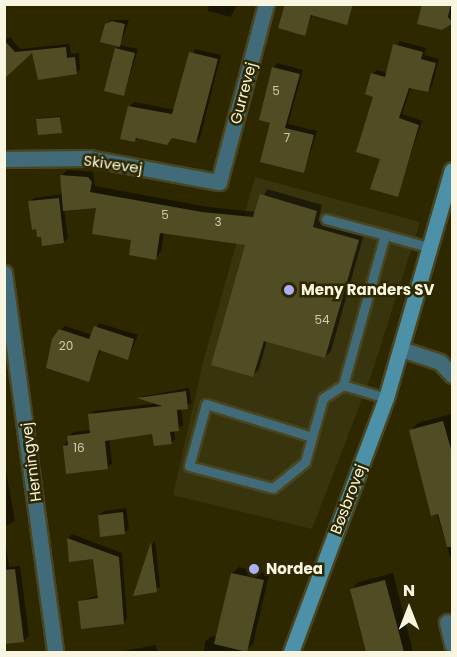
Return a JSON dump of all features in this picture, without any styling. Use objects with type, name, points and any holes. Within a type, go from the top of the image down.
[{"type":"street","name":"Gurrevej","points":[[219,182],[266,4]]},
{"type":"street","name":"Skivevej","points":[[4,159],[89,158],[219,182]]},
{"type":"street","name":"Bøsbrovej","points":[[295,651],[386,398],[449,196],[453,170]]},
{"type":"street","name":"Herningvej","points":[[4,273],[55,652]]},
{"type":"street","points":[[401,348],[440,362],[453,375]]},
{"type":"street","points":[[447,622],[453,644]]},
{"type":"lane","points":[[326,219],[432,248]]},
{"type":"lane","points":[[312,437],[206,404],[189,466],[273,488],[305,462],[323,398],[343,385],[385,235]]},
{"type":"lane","points":[[343,385],[386,398]]},
{"type":"shaded area","points":[[255,177],[420,222],[371,376],[312,529],[173,495],[203,362]]},
{"type":"building","points":[[285,4],[353,4],[347,25],[311,15],[305,36],[278,28]]},
{"type":"building","points":[[422,4],[451,4],[448,17],[453,23],[442,30],[417,24]]},
{"type":"building","points":[[112,21],[125,24],[120,47],[100,42],[105,24]]},
{"type":"building","points":[[4,40],[15,52],[66,47],[67,58],[75,57],[77,74],[38,80],[32,53],[4,79]]},
{"type":"building","points":[[393,44],[423,52],[421,59],[436,63],[428,92],[409,88],[399,118],[419,125],[398,197],[370,189],[380,159],[356,152],[373,97],[365,94],[371,73],[385,77]]},
{"type":"building","points":[[115,48],[135,53],[124,96],[104,91]]},
{"type":"building","points":[[189,52],[218,59],[196,143],[172,138],[167,145],[136,138],[135,142],[120,139],[128,106],[172,114]]},
{"type":"building","points":[[272,67],[300,74],[285,128],[314,135],[304,173],[260,162],[270,123],[259,120]]},
{"type":"building","points":[[60,117],[62,133],[38,135],[36,119]]},
{"type":"building","name":"Meny Randers SV","points":[[60,175],[88,177],[92,182],[90,192],[202,212],[253,217],[260,194],[317,211],[313,227],[359,240],[325,358],[264,341],[253,377],[211,365],[245,245],[160,233],[156,260],[129,255],[131,240],[92,234],[96,208],[63,211]]},
{"type":"building","points":[[59,198],[64,243],[42,246],[41,237],[37,237],[36,229],[32,230],[28,201]]},
{"type":"building","points":[[94,326],[134,339],[128,360],[99,350],[89,382],[46,368],[52,339],[59,329],[89,339]]},
{"type":"building","points":[[186,391],[188,409],[177,410],[179,431],[170,432],[172,444],[154,446],[152,434],[105,441],[108,469],[66,474],[63,446],[68,445],[67,436],[90,433],[88,414],[162,406],[137,398]]},
{"type":"building","points":[[443,421],[453,456],[453,547],[447,547],[438,514],[431,516],[409,430]]},
{"type":"building","points":[[123,512],[125,534],[100,537],[98,515]]},
{"type":"building","points":[[67,538],[119,557],[124,624],[81,629],[78,601],[98,598],[93,559],[69,562]]},
{"type":"building","points":[[151,542],[157,592],[133,596]]},
{"type":"building","points":[[15,569],[24,642],[4,644],[4,570]]},
{"type":"building","points":[[231,573],[264,580],[247,652],[214,644]]},
{"type":"building","points":[[385,580],[404,652],[366,652],[350,589]]},
{"type":"place","name":"Meny Randers SV","points":[[289,290]]},
{"type":"place","name":"Nordea","points":[[254,569]]}]
